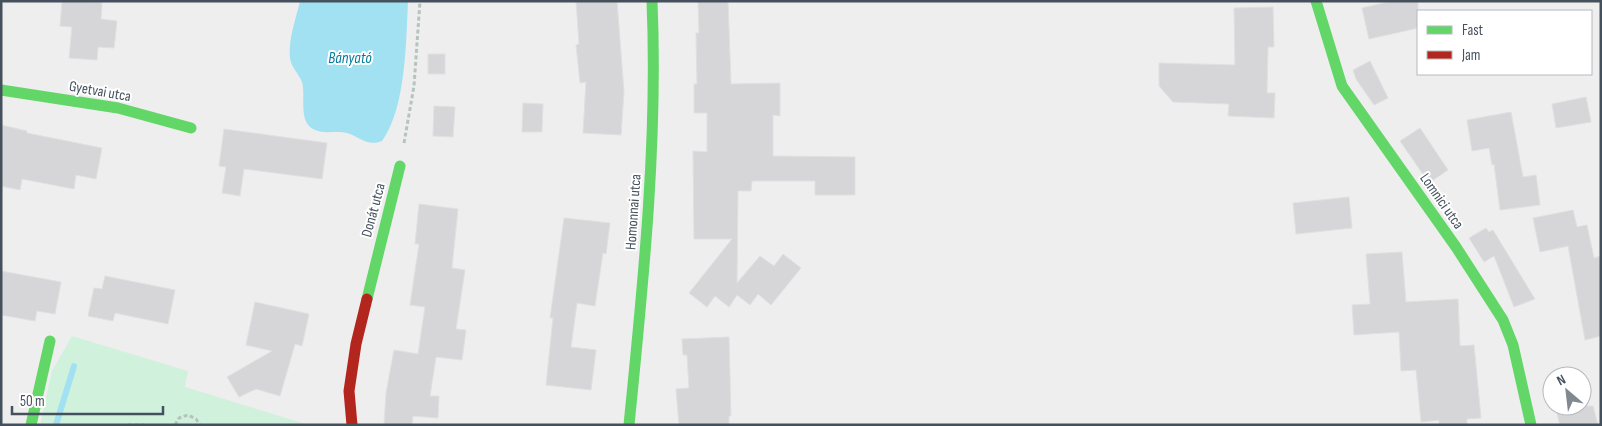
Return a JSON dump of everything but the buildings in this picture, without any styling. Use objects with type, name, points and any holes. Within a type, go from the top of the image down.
[{"type":"street","name":"Homonnai utca","points":[[629,425],[651,198],[654,84],[652,1]]},
{"type":"street","name":"Lomnici utca","points":[[1316,1],[1324,36],[1342,86],[1456,247],[1503,320],[1514,345],[1530,425]]},
{"type":"street","name":"Gyetvai utca","points":[[1,90],[118,108],[192,128]]},
{"type":"street","name":"Donát utca","points":[[352,425],[349,391],[356,344],[400,166]]},
{"type":"street","points":[[31,425],[50,341]]},
{"type":"path","points":[[400,166],[414,86],[420,1]]},
{"type":"path","points":[[175,425],[179,418],[188,415],[196,419],[200,425]]},
{"type":"path","points":[[128,425],[144,425]]},
{"type":"green space","points":[[72,336],[188,371],[185,387],[309,425],[40,425],[52,371]]},
{"type":"water","name":"Bányató","points":[[300,1],[408,1],[405,55],[400,93],[390,127],[382,141],[372,143],[347,133],[321,132],[308,125],[304,114],[302,82],[290,58],[291,36]]},
{"type":"waterway","points":[[56,425],[74,366]]},
{"type":"traffic: fast","points":[[629,425],[644,266],[651,160],[653,107],[652,1]]},
{"type":"traffic: fast","points":[[1316,1],[1342,86],[1456,247],[1503,320],[1513,345],[1531,425]]},
{"type":"traffic: fast","points":[[1,90],[118,108],[191,128]]},
{"type":"traffic: fast","points":[[367,299],[400,166]]},
{"type":"traffic: fast","points":[[31,425],[50,341]]},
{"type":"traffic: jam","points":[[352,425],[349,391],[356,344],[367,299]]}]
